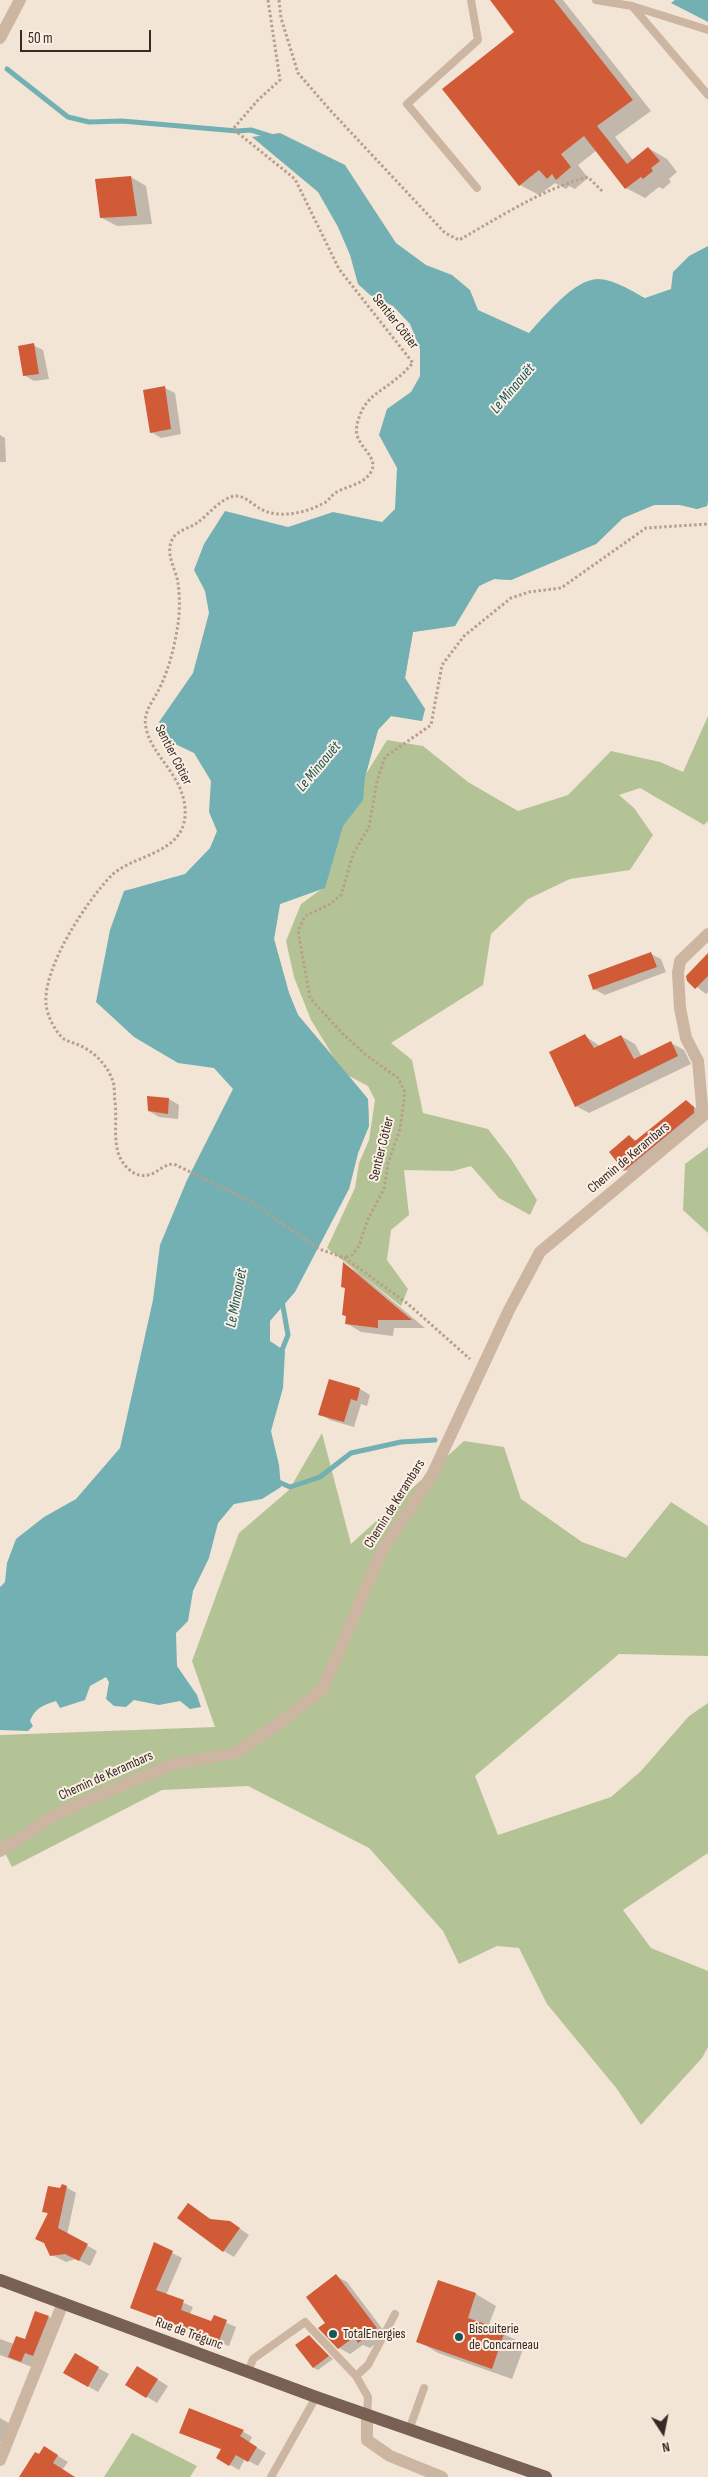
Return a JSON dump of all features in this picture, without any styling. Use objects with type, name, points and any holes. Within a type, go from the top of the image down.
[{"type":"main road","name":"Rue de Trégunc","points":[[0,2280],[316,2397],[546,2477]]},
{"type":"street","points":[[0,38],[20,0]]},
{"type":"street","name":"Chemin de Kerambars","points":[[0,1851],[55,1816],[132,1781],[174,1764],[235,1753],[278,1724],[322,1690],[383,1549],[432,1475],[509,1310],[540,1252],[703,1116],[698,1061],[686,1038],[680,1008],[678,973],[680,960],[708,934]]},
{"type":"street","points":[[0,2460],[63,2303]]},
{"type":"street","points":[[366,2415],[367,2440],[390,2456],[442,2477]]},
{"type":"lane","points":[[471,0],[478,40],[407,104],[477,188]]},
{"type":"lane","points":[[596,0],[632,6],[708,30]]},
{"type":"lane","points":[[632,6],[708,95]]},
{"type":"lane","points":[[356,2376],[368,2365],[395,2314]]},
{"type":"lane","points":[[248,2372],[253,2359],[305,2322],[356,2376],[368,2397],[366,2415]]},
{"type":"lane","points":[[408,2430],[424,2388]]},
{"type":"lane","points":[[271,2477],[316,2397]]},
{"type":"path","name":"Sentier Côtier","points":[[268,0],[280,80],[258,100],[233,129],[295,179],[339,269],[413,363],[395,380],[371,397],[358,418],[358,438],[370,453],[373,465],[369,476],[336,493],[320,506],[281,515],[268,513],[243,498],[235,496],[221,503],[194,525],[178,532],[173,538],[169,551],[178,583],[178,625],[168,667],[162,684],[150,704],[145,721],[150,741],[171,770],[181,792],[184,803],[183,826],[178,835],[160,850],[122,868],[111,876],[78,922],[50,974],[46,1002],[52,1022],[65,1039],[89,1050],[98,1058],[113,1080],[117,1119],[116,1146],[122,1161],[133,1173],[140,1176],[154,1173],[169,1164],[174,1164],[253,1203],[318,1249],[345,1258],[352,1255],[359,1246],[367,1221],[384,1189],[388,1164],[400,1129],[405,1092],[398,1078],[360,1050],[310,998],[300,947],[298,931],[300,923],[305,916],[330,904],[341,895],[353,854],[369,827],[377,781],[385,757],[431,724],[442,665],[464,636],[511,598],[529,592],[561,588],[646,528],[708,524]]},
{"type":"path","points":[[279,0],[281,18],[298,73],[445,233],[459,240],[521,205],[574,180],[588,177],[603,192]]},
{"type":"path","points":[[345,1258],[408,1304],[481,1370]]},
{"type":"green space","points":[[708,500],[707,506],[697,509],[680,505],[654,505],[623,518],[596,544],[511,580],[494,579],[479,586],[455,626],[413,632],[405,678],[425,709],[422,721],[391,716],[378,730],[366,774],[387,740],[423,746],[468,782],[518,811],[568,795],[611,751],[660,762],[683,772],[708,716],[708,821],[704,825],[640,788],[619,795],[634,808],[653,835],[630,870],[570,879],[528,899],[491,934],[483,985],[391,1043],[412,1060],[423,1113],[488,1129],[511,1159],[537,1200],[530,1215],[499,1198],[471,1166],[453,1171],[404,1170],[409,1215],[391,1230],[387,1260],[408,1289],[401,1306],[327,1248],[355,1188],[359,1163],[369,1140],[375,1100],[368,1086],[349,1076],[368,1099],[369,1126],[358,1153],[349,1189],[302,1050],[249,863],[448,515]],"holes":[[[323,888],[301,904],[286,941],[294,977],[311,1020],[333,1056],[298,1015],[289,993],[274,939],[280,904]]]},
{"type":"green space","points":[[708,1147],[708,1233],[683,1210],[685,1164]]},
{"type":"green space","points":[[322,1433],[351,1544],[464,1441],[504,1447],[521,1499],[582,1542],[626,1558],[671,1502],[708,1526],[708,1656],[619,1654],[475,1776],[498,1835],[611,1797],[641,1771],[689,1716],[708,1703],[708,1853],[623,1910],[651,1948],[708,1971],[708,2047],[702,2058],[641,2125],[617,2089],[547,2004],[519,1948],[497,1946],[459,1964],[443,1931],[369,1848],[248,1786],[162,1790],[12,1867],[0,1843],[0,1735],[215,1727],[192,1661],[239,1533],[289,1490]]},
{"type":"green space","points":[[132,2433],[197,2466],[190,2477],[104,2477]]},
{"type":"water","points":[[675,0],[708,0],[708,22],[671,3]]},
{"type":"water","name":"Le Minaouët","points":[[280,133],[345,165],[396,243],[426,265],[452,275],[470,290],[478,310],[529,333],[560,300],[579,285],[589,281],[598,279],[610,281],[645,298],[671,289],[673,272],[689,256],[708,246],[707,506],[697,509],[680,505],[654,505],[623,518],[596,544],[511,580],[494,579],[479,586],[455,626],[413,632],[405,678],[425,709],[422,721],[391,716],[378,730],[365,777],[363,800],[343,826],[325,888],[280,904],[274,939],[289,993],[298,1015],[368,1099],[369,1126],[358,1153],[349,1189],[295,1292],[270,1321],[270,1341],[285,1351],[283,1388],[271,1431],[279,1465],[281,1487],[262,1499],[234,1504],[218,1523],[209,1558],[193,1591],[188,1621],[176,1633],[177,1666],[197,1695],[201,1707],[190,1709],[180,1701],[159,1705],[134,1700],[126,1707],[114,1706],[106,1699],[109,1682],[106,1677],[90,1686],[85,1700],[60,1708],[56,1701],[40,1708],[34,1713],[30,1721],[33,1726],[28,1731],[0,1730],[0,1587],[5,1582],[7,1563],[16,1539],[44,1517],[76,1499],[120,1448],[153,1300],[160,1245],[187,1180],[233,1089],[214,1068],[178,1063],[134,1037],[96,1002],[110,930],[124,891],[185,874],[210,848],[217,831],[209,812],[211,781],[194,753],[171,742],[159,722],[193,673],[209,613],[205,591],[194,570],[204,544],[225,511],[288,527],[333,512],[382,522],[395,509],[397,468],[379,435],[387,409],[411,392],[420,376],[420,349],[410,324],[393,306],[370,295],[358,284],[350,255],[338,227],[318,192],[252,137]]},
{"type":"building","points":[[490,0],[554,0],[633,100],[597,126],[627,164],[648,147],[660,161],[651,168],[653,171],[625,189],[584,136],[561,154],[571,167],[556,180],[552,174],[547,179],[539,170],[519,186],[442,89],[514,32]]},
{"type":"building","points":[[131,176],[137,216],[100,218],[95,179]]},
{"type":"building","points":[[34,343],[39,374],[23,376],[18,346]]},
{"type":"building","points":[[165,386],[171,429],[150,433],[143,390]]},
{"type":"building","points":[[651,952],[657,967],[593,990],[588,975]]},
{"type":"building","points":[[708,953],[708,976],[695,989],[687,981],[686,976]]},
{"type":"building","points":[[585,1034],[594,1048],[621,1035],[634,1059],[671,1041],[678,1056],[575,1107],[549,1052]]},
{"type":"building","points":[[147,1096],[169,1098],[168,1114],[148,1111]]},
{"type":"building","points":[[686,1100],[694,1107],[694,1113],[624,1171],[609,1152],[629,1135],[635,1141]]},
{"type":"building","points":[[343,1262],[412,1320],[378,1320],[378,1328],[345,1324],[346,1316],[342,1315],[345,1288],[341,1287]]},
{"type":"building","points":[[329,1379],[360,1388],[357,1401],[351,1399],[344,1422],[318,1415]]},
{"type":"building","points":[[62,2184],[67,2186],[58,2228],[88,2244],[79,2261],[65,2254],[50,2256],[44,2243],[35,2239],[48,2213],[42,2212],[48,2186],[60,2188]]},
{"type":"building","points":[[188,2203],[210,2219],[230,2221],[240,2228],[223,2252],[177,2218]]},
{"type":"building","points":[[154,2242],[173,2251],[156,2290],[184,2300],[181,2310],[211,2321],[214,2315],[227,2320],[219,2341],[130,2308]]},
{"type":"building","points":[[336,2274],[377,2328],[358,2343],[354,2337],[338,2349],[318,2328],[325,2323],[306,2297]]},
{"type":"building","points":[[438,2280],[476,2293],[468,2318],[505,2331],[492,2369],[416,2342]]},
{"type":"building","points":[[35,2311],[49,2316],[33,2356],[25,2353],[21,2362],[8,2357],[16,2336],[25,2339]]},
{"type":"building","points":[[309,2335],[329,2356],[313,2368],[295,2345]]},
{"type":"building","points":[[75,2353],[99,2367],[88,2387],[63,2373]]},
{"type":"building","points":[[137,2366],[158,2379],[146,2398],[125,2385]]},
{"type":"building","points":[[189,2408],[244,2430],[240,2436],[257,2447],[248,2462],[236,2455],[229,2466],[216,2458],[221,2449],[179,2433]]},
{"type":"building","points":[[44,2446],[58,2455],[53,2463],[75,2477],[19,2477],[35,2452],[39,2454]]},
{"type":"waterway","points":[[7,69],[68,117],[89,122],[122,121],[237,131],[251,130],[273,137]]},
{"type":"waterway","points":[[280,1355],[288,1335],[282,1301]]},
{"type":"waterway","points":[[274,1480],[290,1487],[320,1477],[351,1453],[401,1442],[435,1440]]},
{"type":"place","name":"TotalEnergies","points":[[333,2334]]},
{"type":"place","name":"Biscuiterie de Concarneau","points":[[459,2337]]}]
